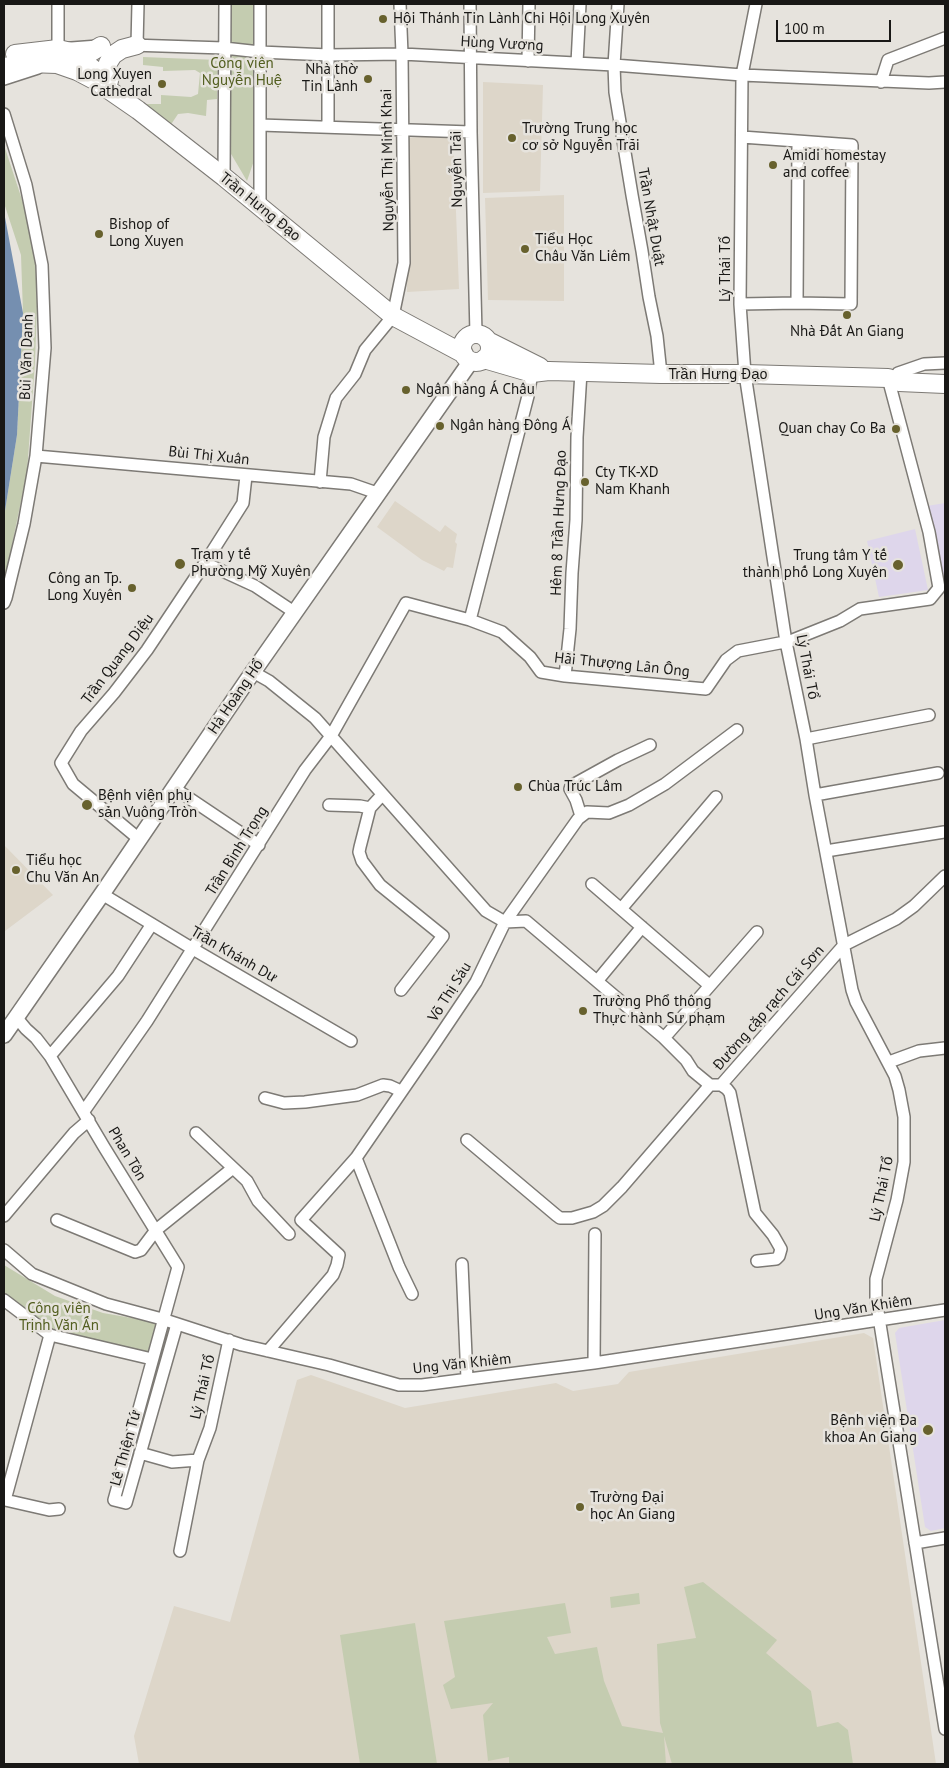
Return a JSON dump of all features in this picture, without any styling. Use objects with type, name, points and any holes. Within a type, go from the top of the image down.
[{"type":"highway","points":[[109,81],[106,70],[108,62],[113,55],[122,49],[137,45]]},
{"type":"highway","points":[[6,57],[55,59],[75,62],[100,46]]},
{"type":"highway","points":[[55,59],[124,101]]},
{"type":"highway","points":[[80,59],[109,81],[124,101]]},
{"type":"highway","name":"Trần Hưng Đạo","points":[[124,101],[224,177],[393,316],[473,358],[541,372],[893,376],[945,373]]},
{"type":"highway","name":"Trần Hưng Đạo","points":[[393,316],[424,330],[448,337],[479,337],[541,372]]},
{"type":"highway","points":[[479,337],[490,351],[473,358],[463,345],[464,341],[479,337]]},
{"type":"highway","name":"Trần Hưng Đạo","points":[[893,376],[899,382],[945,384]]},
{"type":"main road","name":"Hà Hoàng Hổ","points":[[4,1035],[294,612],[473,358]]},
{"type":"street","points":[[55,59],[58,4]]},
{"type":"street","points":[[137,45],[138,4]]},
{"type":"street","points":[[224,4],[224,177]]},
{"type":"street","points":[[260,4],[260,206]]},
{"type":"street","points":[[328,4],[328,127]]},
{"type":"street","name":"Nguyễn Thị Minh Khai","points":[[393,316],[404,263],[400,4]]},
{"type":"street","name":"Nguyễn Trãi","points":[[470,4],[471,132],[479,337]]},
{"type":"street","points":[[528,61],[529,4]]},
{"type":"street","points":[[577,63],[580,4]]},
{"type":"street","name":"Trần Nhật Duật","points":[[618,4],[614,65],[616,92],[657,336],[661,374]]},
{"type":"street","name":"Lý Thái Tổ","points":[[756,4],[742,76],[740,304],[745,374],[786,642],[856,1002],[889,1062],[899,1090],[902,1108],[905,1138],[904,1162],[897,1200],[876,1279],[879,1321],[944,1712],[945,1729]]},
{"type":"street","points":[[881,82],[888,60],[945,38]]},
{"type":"street","name":"Hùng Vương","points":[[4,79],[55,59],[100,46],[137,45],[224,48],[260,52],[329,55],[402,54],[614,65],[742,76],[929,84],[945,82]]},
{"type":"street","name":"Bùi Văn Danh","points":[[4,114],[26,185],[42,265],[45,348],[36,456],[24,524],[4,603]]},
{"type":"street","points":[[260,125],[471,132]]},
{"type":"street","points":[[740,304],[851,304],[852,145],[742,137]]},
{"type":"street","points":[[797,303],[798,142]]},
{"type":"street","points":[[320,482],[324,437],[336,398],[354,374],[365,350],[393,316]]},
{"type":"street","points":[[893,376],[924,364],[945,363]]},
{"type":"street","points":[[470,620],[522,422],[541,372]]},
{"type":"street","name":"Hẻm 8 Trần Hưng Đạo","points":[[565,676],[570,629],[581,372]]},
{"type":"street","name":"Hãi Thượng Lãn Ông","points":[[406,603],[470,620],[502,632],[530,657],[541,672],[565,676],[706,689],[726,660],[738,651],[786,642],[840,621],[860,609],[930,599],[939,588],[893,376]]},
{"type":"street","name":"Bùi Thị Xuân","points":[[36,456],[352,484],[377,493]]},
{"type":"street","name":"Trần Quang Diệu","points":[[139,839],[73,784],[62,763],[81,731],[114,693],[147,650],[205,563],[243,503],[246,476]]},
{"type":"street","points":[[205,563],[255,586],[294,612]]},
{"type":"street","name":"Trần Bình Trọng","points":[[4,1216],[87,1115],[305,770],[332,736],[406,603]]},
{"type":"street","points":[[253,672],[269,681],[315,718],[486,912],[505,922]]},
{"type":"street","points":[[806,739],[930,715]]},
{"type":"street","points":[[650,745],[571,786],[570,790],[576,800],[581,816],[587,812],[609,813],[629,805],[665,784],[737,730]]},
{"type":"street","points":[[815,796],[938,773]]},
{"type":"street","points":[[174,788],[259,845]]},
{"type":"street","points":[[382,795],[370,808],[360,847],[362,861],[380,885],[443,936],[401,990]]},
{"type":"street","points":[[621,909],[716,796]]},
{"type":"street","points":[[329,804],[370,808]]},
{"type":"street","name":"Võ Thị Sáu","points":[[268,1351],[333,1275],[339,1255],[301,1220],[356,1158],[476,982],[505,922],[581,816]]},
{"type":"street","points":[[826,851],[944,832]]},
{"type":"street","name":"Đường cặp rạch Cái Sơn","points":[[505,922],[526,920],[664,1038],[686,1060],[693,1071],[716,1085],[844,945],[896,919],[914,906],[945,876]]},
{"type":"street","points":[[592,884],[709,986]]},
{"type":"street","name":"Trần Khánh Dư","points":[[102,894],[351,1040]]},
{"type":"street","points":[[50,1056],[118,976],[152,924]]},
{"type":"street","points":[[598,980],[642,927]]},
{"type":"street","points":[[664,1038],[757,932]]},
{"type":"street","name":"Phan Tôn","points":[[16,1017],[50,1056],[178,1266],[162,1318]]},
{"type":"street","points":[[889,1062],[919,1051],[945,1048]]},
{"type":"street","points":[[265,1098],[284,1103],[305,1102],[357,1095],[383,1085],[390,1086],[401,1092]]},
{"type":"street","points":[[466,1140],[560,1218],[572,1218],[593,1212],[603,1206],[716,1085],[727,1089],[730,1093],[755,1213],[774,1235],[781,1249],[776,1259],[757,1261]]},
{"type":"street","points":[[196,1133],[247,1181],[258,1201],[288,1234]]},
{"type":"street","points":[[356,1158],[399,1267],[412,1294]]},
{"type":"street","points":[[58,1220],[136,1252],[145,1246],[156,1230],[233,1168]]},
{"type":"street","points":[[594,1234],[594,1363]]},
{"type":"street","name":"Ung Văn Khiêm","points":[[4,1252],[32,1274],[106,1304],[162,1318],[268,1351],[329,1365],[399,1385],[422,1385],[594,1363],[945,1310]]},
{"type":"street","points":[[462,1264],[467,1379]]},
{"type":"street","points":[[4,1303],[50,1336],[152,1359]]},
{"type":"street","name":"Lê Thiện Tứ","points":[[162,1318],[114,1500],[126,1503],[177,1324]]},
{"type":"street","points":[[50,1336],[4,1500],[49,1510],[59,1509]]},
{"type":"street","name":"Lý Thái Tổ","points":[[180,1551],[198,1460],[210,1428],[229,1340]]},
{"type":"street","points":[[140,1453],[172,1462],[198,1460]]},
{"type":"street","points":[[915,1543],[945,1538]]},
{"type":"shaded area","name":"Trường Trung học cơ sở Nguyễn Trãi","points":[[483,82],[543,85],[540,191],[483,193]]},
{"type":"shaded area","points":[[453,135],[459,289],[407,292],[405,138]]},
{"type":"shaded area","name":"Tiểu Học Châu Văn Liêm","points":[[564,195],[564,301],[488,300],[485,198]]},
{"type":"shaded area","points":[[395,501],[440,532],[445,525],[457,534],[453,568],[447,567],[444,571],[422,560],[377,527]]},
{"type":"shaded area","points":[[945,503],[945,589],[944,589],[927,506]]},
{"type":"shaded area","name":"Trung tâm Y tế thành phố Long Xuyên","points":[[915,529],[928,590],[879,597],[867,541]]},
{"type":"shaded area","name":"Tiểu học Chu Văn An","points":[[4,845],[53,895],[5,931],[4,929]]},
{"type":"shaded area","name":"Bệnh viện Đa khoa An Giang","points":[[945,1320],[945,1528],[931,1531],[925,1527],[895,1333],[899,1328]]},
{"type":"shaded area","name":"Trường Đại học An Giang","points":[[864,1333],[873,1338],[936,1764],[139,1764],[134,1736],[174,1606],[230,1622],[297,1380],[311,1375],[405,1408],[556,1383],[573,1391],[618,1384],[629,1372]]},
{"type":"green space","name":"Công viên Nguyễn Huệ","points":[[224,4],[258,4],[260,143],[247,181],[224,142]]},
{"type":"green space","points":[[143,57],[218,60],[217,99],[207,100],[206,116],[188,113],[178,114],[172,123],[168,124],[143,104],[161,104],[161,95],[191,97],[198,94],[200,73],[195,70],[163,71],[163,67],[143,65]]},
{"type":"green space","points":[[4,145],[29,221],[38,278],[35,362],[27,472],[4,584],[4,517],[17,435],[23,313],[21,255],[4,203]]},
{"type":"green space","name":"Công viên Trịnh Văn Ấn","points":[[4,1265],[55,1296],[103,1313],[161,1323],[152,1359],[50,1335],[4,1300]]},
{"type":"green space","points":[[703,1582],[777,1640],[766,1653],[811,1691],[817,1727],[838,1722],[848,1730],[853,1764],[672,1764],[664,1736],[666,1764],[509,1764],[509,1757],[488,1761],[483,1715],[493,1703],[451,1709],[443,1685],[455,1677],[444,1621],[565,1603],[571,1633],[547,1637],[555,1654],[597,1647],[604,1681],[622,1726],[663,1733],[660,1723],[657,1644],[696,1638],[684,1587]]},
{"type":"green space","points":[[639,1593],[640,1604],[611,1608],[610,1597]]},
{"type":"green space","points":[[415,1623],[437,1764],[360,1764],[340,1635]]},
{"type":"water","points":[[4,212],[23,313],[17,435],[4,517]]},
{"type":"place","name":"Hội Thánh Tin Lành Chi Hội Long Xuyên","points":[[383,19]]},
{"type":"place","name":"Nhà thờ Tin Lành","points":[[368,79]]},
{"type":"place","name":"Long Xuyen Cathedral","points":[[162,84]]},
{"type":"place","name":"Trường Trung học cơ sở Nguyễn Trãi","points":[[512,138]]},
{"type":"place","name":"Amidi homestay and coffee","points":[[773,165]]},
{"type":"place","name":"Bishop of Long Xuyen","points":[[99,234]]},
{"type":"place","name":"Tiểu Học Châu Văn Liêm","points":[[525,249]]},
{"type":"place","name":"Nhà Đất An Giang","points":[[847,315]]},
{"type":"place","name":"Ngân hàng Á Châu","points":[[406,390]]},
{"type":"place","name":"Ngân hàng Đông Á","points":[[440,426]]},
{"type":"place","name":"Quan chay Co Ba","points":[[896,429]]},
{"type":"place","name":"Cty TK-XD Nam Khanh","points":[[585,482]]},
{"type":"place","name":"Trạm y tế Phường Mỹ Xuyên","points":[[180,564]]},
{"type":"place","name":"Trung tâm Y tế thành phố Long Xuyên","points":[[898,565]]},
{"type":"place","name":"Công an Tp. Long Xuyên","points":[[132,588]]},
{"type":"place","name":"Chùa Trúc Lâm","points":[[518,787]]},
{"type":"place","name":"Bệnh viện phụ sản Vuông Tròn","points":[[87,805]]},
{"type":"place","name":"Tiểu học Chu Văn An","points":[[16,870]]},
{"type":"place","name":"Trường Phổ thông Thực hành Sư phạm","points":[[583,1011]]},
{"type":"place","name":"Bệnh viện Đa khoa An Giang","points":[[928,1430]]},
{"type":"place","name":"Trường Đại học An Giang","points":[[580,1507]]}]
